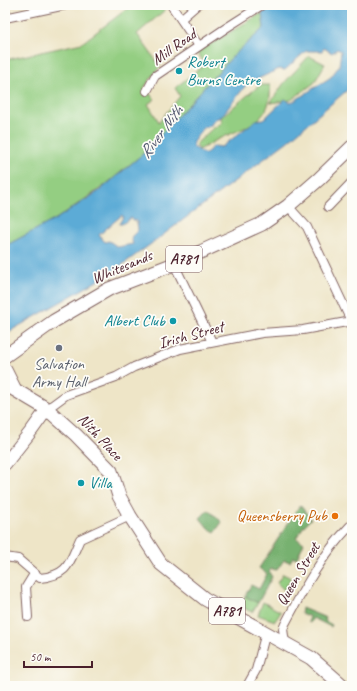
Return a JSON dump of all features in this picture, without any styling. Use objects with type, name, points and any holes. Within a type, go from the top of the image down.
[{"type":"main road","name":"Whitesands","points":[[5,356],[54,321],[109,289],[174,264],[244,234],[262,224],[288,206],[320,179],[352,147]]},
{"type":"main road","points":[[5,370],[10,386]]},
{"type":"main road","name":"A781","points":[[10,386],[47,408]]},
{"type":"main road","points":[[5,464],[29,435],[47,408]]},
{"type":"main road","name":"Nith Place","points":[[47,408],[111,471],[119,496],[130,516]]},
{"type":"main road","name":"A781","points":[[130,516],[161,564],[205,598],[311,658],[336,684]]},
{"type":"street","points":[[5,18],[66,5]]},
{"type":"street","points":[[171,5],[199,46]]},
{"type":"street","points":[[180,19],[198,5]]},
{"type":"street","name":"Mill Road","points":[[147,91],[155,76],[262,5]]},
{"type":"street","points":[[328,207],[352,182]]},
{"type":"street","points":[[288,206],[307,227],[351,321]]},
{"type":"street","points":[[174,264],[212,342]]},
{"type":"street","name":"Irish Street","points":[[47,408],[66,395],[116,377],[134,367],[180,349],[262,333],[303,330],[351,321]]},
{"type":"street","points":[[5,557],[18,558],[40,578],[54,576],[61,573],[70,562],[80,539],[130,516]]},
{"type":"street","name":"Queen Street","points":[[285,643],[283,629],[306,583],[332,545],[351,527]]},
{"type":"street","points":[[28,617],[26,587],[34,574]]},
{"type":"street","points":[[247,686],[256,670],[266,632]]},
{"type":"green space","points":[[132,5],[162,5],[165,10],[137,34],[160,66],[144,88],[155,99],[148,104],[159,122],[180,96],[175,88],[205,64],[197,52],[262,13],[264,28],[234,55],[144,153],[104,186],[56,219],[5,246],[5,60],[82,43]]},
{"type":"green space","points":[[309,56],[325,64],[314,83],[291,100],[270,103],[284,83]]},
{"type":"green space","points":[[260,85],[270,85],[270,97],[263,114],[249,125],[218,139],[199,150],[196,144],[212,129],[222,123],[221,117]]},
{"type":"green space","points":[[300,505],[311,519],[296,538],[304,543],[297,558],[293,557],[290,562],[284,560],[277,570],[271,569],[269,572],[272,577],[258,603],[245,596],[251,585],[259,589],[267,574],[259,568]]},
{"type":"green space","points":[[208,510],[222,522],[215,532],[208,528],[200,518]]},
{"type":"green space","points":[[283,574],[291,578],[284,590],[277,583]]},
{"type":"green space","points":[[245,596],[258,603],[252,612],[239,606]]},
{"type":"green space","points":[[263,602],[281,612],[275,621],[258,615]]},
{"type":"green space","points":[[302,608],[326,618],[325,621],[332,625],[331,627],[313,618],[310,623],[308,622],[310,617],[301,613]]},
{"type":"water","points":[[271,5],[352,5],[352,86],[288,141],[111,273],[5,334],[5,246],[56,219],[99,191],[144,153],[234,55],[264,28],[262,13]],"holes":[[[324,48],[332,53],[337,49],[341,51],[339,66],[331,77],[291,103],[285,99],[264,119],[256,120],[222,147],[214,146],[205,154],[193,147],[193,142],[203,128],[210,126],[215,119],[221,117],[247,84],[279,69],[285,70],[306,51],[322,51]],[[122,215],[123,217],[119,224],[122,224],[131,218],[137,222],[138,230],[131,237],[133,244],[118,247],[109,241],[105,242],[99,235]]]},
{"type":"place","name":"Robert Burns Centre","points":[[179,71]]},
{"type":"place","name":"Albert Club","points":[[173,321]]},
{"type":"place","name":"Salvation Army Hall","points":[[59,348]]},
{"type":"place","name":"Villa","points":[[81,483]]},
{"type":"place","name":"Queensberry Pub","points":[[335,516]]},
{"type":"water label","name":"River Nith","points":[[161,132]]}]
